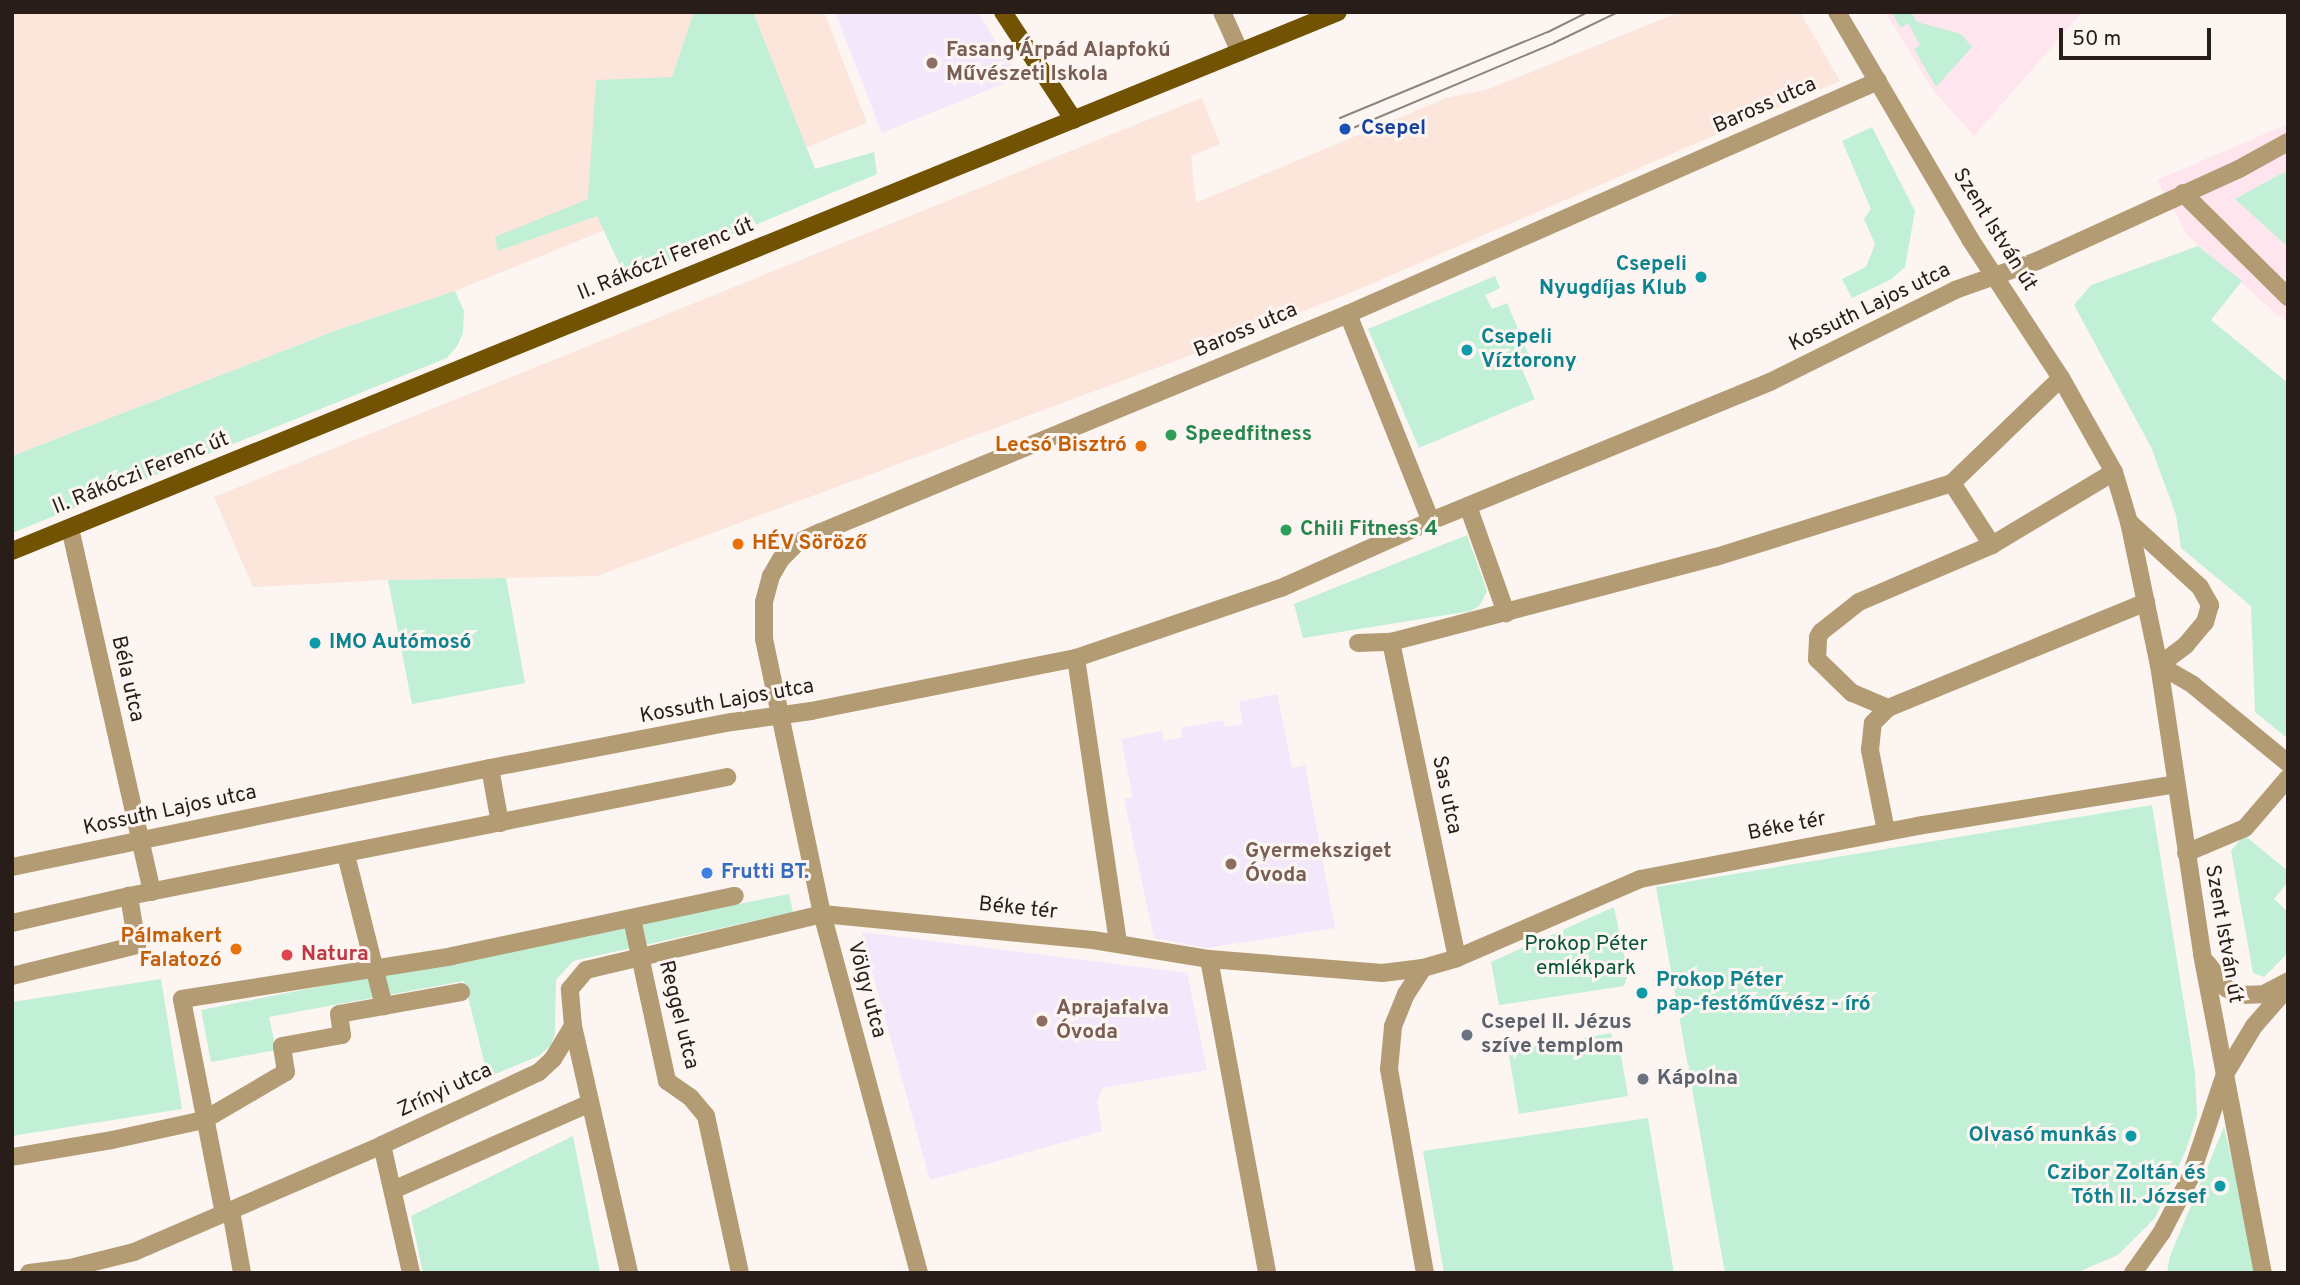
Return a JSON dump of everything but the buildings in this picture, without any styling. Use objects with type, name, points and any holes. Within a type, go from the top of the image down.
[{"type":"main road","points":[[1003,12],[1074,120]]},
{"type":"main road","name":"II. Rákóczi Ferenc út","points":[[12,551],[1338,12]]},
{"type":"street","points":[[1222,12],[1240,52]]},
{"type":"street","name":"Szent István út","points":[[1837,12],[1995,277],[2061,378],[2114,472],[2129,522],[2147,602],[2202,954],[2263,1273]]},
{"type":"street","name":"Baross utca","points":[[782,715],[764,639],[764,601],[771,576],[797,543],[1348,314],[1878,81]]},
{"type":"street","name":"Kossuth Lajos utca","points":[[12,867],[490,768],[1076,658],[1281,588],[1431,521],[1770,382],[1955,290],[2037,261],[2288,142]]},
{"type":"street","points":[[2183,193],[2288,297]]},
{"type":"street","points":[[1348,314],[1431,521]]},
{"type":"street","points":[[1358,643],[1391,642],[1716,557],[1952,482],[2061,378]]},
{"type":"street","points":[[1888,708],[1852,693],[1827,670],[1817,659],[1818,637],[1859,603],[1992,545],[2114,472]]},
{"type":"street","points":[[1952,482],[1992,545]]},
{"type":"street","points":[[1468,506],[1506,613]]},
{"type":"street","points":[[2129,522],[2200,587],[2210,605],[2205,622],[2186,645],[2158,665],[2193,685],[2288,763]]},
{"type":"street","name":"Béla utca","points":[[70,528],[152,892]]},
{"type":"street","points":[[1886,831],[1870,750],[1873,723],[1888,708],[2147,602]]},
{"type":"street","name":"Sas utca","points":[[1391,642],[1457,958]]},
{"type":"street","points":[[1076,658],[1118,943]]},
{"type":"street","name":"Völgy utca","points":[[782,715],[822,914],[919,1273]]},
{"type":"street","points":[[490,768],[500,823]]},
{"type":"street","points":[[12,923],[129,896],[727,777]]},
{"type":"street","points":[[2186,853],[2245,828],[2288,778]]},
{"type":"street","name":"Béke tér","points":[[822,914],[1118,943],[1209,960],[1359,974],[1423,968],[1457,958],[1640,879],[1886,831],[2175,783]]},
{"type":"street","points":[[345,855],[384,1006]]},
{"type":"street","points":[[12,976],[137,945],[129,896]]},
{"type":"street","points":[[242,1273],[204,1120],[182,999],[376,968],[632,919],[735,896]]},
{"type":"street","points":[[629,1273],[573,1026],[569,995],[579,975],[596,966],[822,914]]},
{"type":"street","name":"Reggel utca","points":[[632,919],[667,1081],[691,1098],[706,1116],[740,1273]]},
{"type":"street","points":[[2202,954],[2218,980],[2240,995],[2264,994],[2288,981]]},
{"type":"street","points":[[1209,960],[1267,1273]]},
{"type":"street","points":[[1423,968],[1406,994],[1393,1027],[1389,1069],[1425,1273]]},
{"type":"street","points":[[2133,1273],[2162,1232],[2190,1178],[2225,1074],[2255,1026],[2288,987]]},
{"type":"street","points":[[12,1157],[113,1140],[204,1120],[286,1072],[282,1046],[342,1035],[339,1014],[461,992]]},
{"type":"street","name":"Zrínyi utca","points":[[29,1273],[109,1260],[382,1145],[539,1072],[554,1059],[573,1026]]},
{"type":"street","points":[[393,1190],[590,1103]]},
{"type":"street","points":[[382,1145],[411,1273]]},
{"type":"shaded area","points":[[12,12],[824,12],[867,123],[455,291],[337,330],[12,456]]},
{"type":"shaded area","name":"Fasang Árpád Alapfokú Művészeti Iskola","points":[[835,12],[977,12],[1019,77],[882,133]]},
{"type":"shaded area","points":[[1680,12],[1800,12],[1840,81],[1357,290],[1183,358],[597,576],[384,580],[253,587],[214,497],[1202,98],[1220,144],[1191,156],[1196,203],[1446,98],[1489,89]]},
{"type":"shaded area","points":[[1885,12],[2082,12],[1974,136],[1933,90]]},
{"type":"shaded area","points":[[2288,124],[2288,324],[2188,236],[2157,180]]},
{"type":"shaded area","name":"Gyermeksziget Óvoda","points":[[1277,694],[1292,768],[1305,765],[1335,928],[1207,948],[1154,938],[1124,799],[1133,798],[1121,739],[1162,731],[1164,741],[1183,737],[1181,728],[1223,720],[1225,727],[1243,724],[1239,702]]},
{"type":"shaded area","name":"Aprajafalva Óvoda","points":[[861,932],[1187,973],[1207,1070],[1103,1088],[1097,1101],[1102,1131],[930,1180]]},
{"type":"green space","points":[[694,12],[753,12],[815,169],[874,152],[877,174],[626,279],[597,216],[498,251],[495,237],[588,199],[596,80],[672,77]]},
{"type":"green space","points":[[1891,12],[1911,12],[1917,22],[1961,34],[1972,47],[1936,87],[1914,49],[1920,45],[1908,23],[1901,28]]},
{"type":"green space","points":[[1872,127],[1915,211],[1905,267],[1890,280],[1852,298],[1842,279],[1866,267],[1875,244],[1864,219],[1871,209],[1842,141]]},
{"type":"green space","points":[[2288,170],[2288,247],[2235,199]]},
{"type":"green space","points":[[2198,246],[2242,281],[2211,320],[2288,383],[2288,739],[2255,712],[2251,606],[2181,548],[2176,515],[2151,447],[2074,305],[2091,285]]},
{"type":"green space","points":[[1495,276],[1500,288],[1485,295],[1492,309],[1507,303],[1531,360],[1520,365],[1535,399],[1419,448],[1368,329]]},
{"type":"green space","points":[[455,291],[464,311],[463,333],[447,358],[12,533],[12,456],[337,330]]},
{"type":"green space","points":[[1467,535],[1487,591],[1480,605],[1471,611],[1303,638],[1294,604]]},
{"type":"green space","points":[[506,578],[525,683],[412,704],[388,580]]},
{"type":"green space","points":[[2152,805],[2195,1072],[2197,1116],[2186,1150],[2155,1218],[2118,1255],[2076,1273],[1725,1273],[1656,887]]},
{"type":"green space","points":[[2244,835],[2288,871],[2288,882],[2274,899],[2288,912],[2288,953],[2264,977],[2253,973],[2231,851]]},
{"type":"green space","points":[[789,894],[793,912],[573,961],[556,980],[555,1033],[551,1045],[539,1056],[488,1077],[464,981],[269,1017],[276,1050],[211,1062],[201,1010]]},
{"type":"green space","name":"Prokop Péter emlékpark","points":[[1614,907],[1628,974],[1624,986],[1499,1005],[1491,962]]},
{"type":"green space","points":[[161,979],[182,1109],[12,1136],[12,1002]]},
{"type":"green space","points":[[1611,1033],[1612,1039],[1618,1039],[1628,1096],[1519,1114],[1509,1056],[1530,1047]]},
{"type":"green space","points":[[1648,1118],[1674,1273],[1444,1273],[1423,1151]]},
{"type":"green space","points":[[2224,1127],[2259,1273],[2167,1273],[2170,1256]]},
{"type":"green space","points":[[573,1136],[600,1273],[423,1273],[411,1216]]},
{"type":"tram line","points":[[1340,118],[1548,32],[1588,12]]},
{"type":"tram line","points":[[1346,131],[1554,43],[1618,12]]},
{"type":"place","name":"Fasang Árpád Alapfokú Művészeti Iskola","points":[[932,63]]},
{"type":"place","name":"Csepel","points":[[1345,129]]},
{"type":"place","name":"Csepeli Nyugdíjas Klub","points":[[1701,277]]},
{"type":"place","name":"Csepeli Víztorony","points":[[1467,350]]},
{"type":"place","name":"Speedfitness","points":[[1171,435]]},
{"type":"place","name":"Lecsó Bisztró","points":[[1141,446]]},
{"type":"place","name":"Chili Fitness 4","points":[[1286,530]]},
{"type":"place","name":"HÉV Söröző","points":[[738,544]]},
{"type":"place","name":"IMO Autómosó","points":[[315,643]]},
{"type":"place","name":"Gyermeksziget Óvoda","points":[[1231,864]]},
{"type":"place","name":"Frutti BT.","points":[[707,873]]},
{"type":"place","name":"Pálmakert Falatozó","points":[[236,949]]},
{"type":"place","name":"Natura","points":[[287,955]]},
{"type":"place","name":"Prokop Péter pap-festőművész - író","points":[[1642,993]]},
{"type":"place","name":"Aprajafalva Óvoda","points":[[1042,1021]]},
{"type":"place","name":"Csepel II. Jézus szíve templom","points":[[1467,1035]]},
{"type":"place","name":"Kápolna","points":[[1643,1079]]},
{"type":"place","name":"Olvasó munkás","points":[[2131,1136]]},
{"type":"place","name":"Czibor Zoltán és Tóth II. József","points":[[2220,1186]]}]
